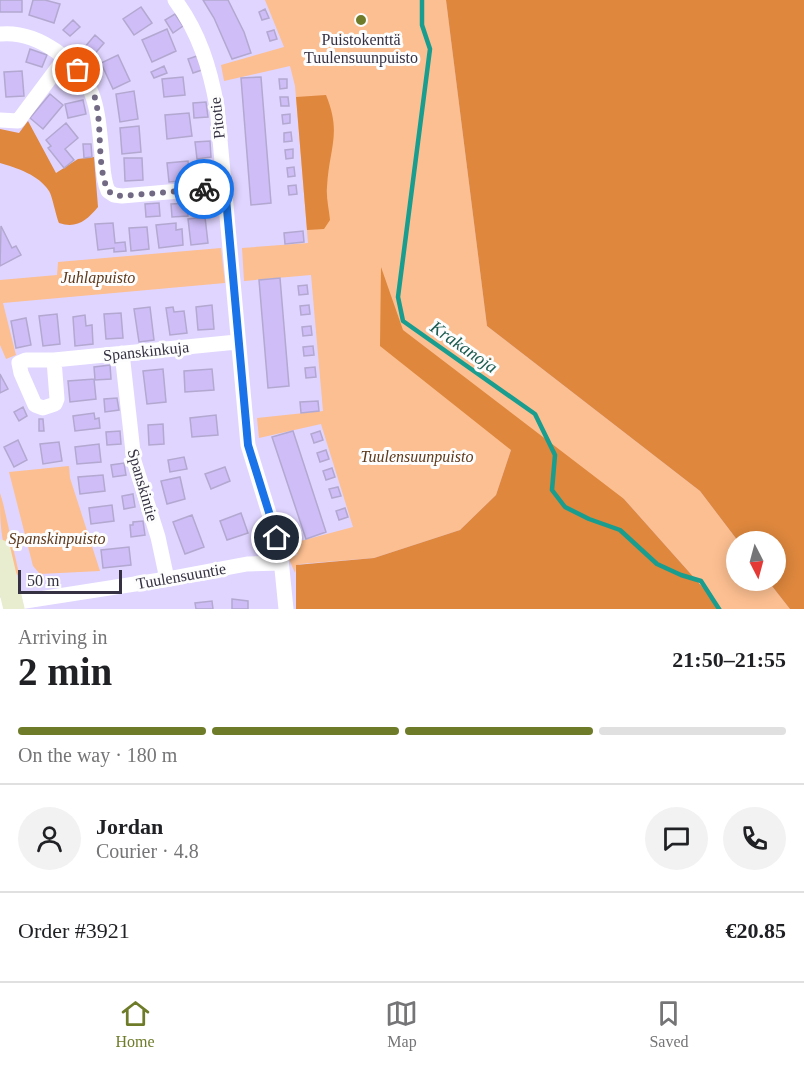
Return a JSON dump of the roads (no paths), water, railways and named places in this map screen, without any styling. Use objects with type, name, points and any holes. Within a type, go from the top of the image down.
[{"type":"street","name":"Pitotie","points":[[175,0],[204,53],[217,107],[248,445],[277,538],[281,563]]},
{"type":"street","points":[[0,34],[28,36],[45,43],[78,70],[94,96],[98,114],[104,179],[108,191],[122,196],[225,187]]},
{"type":"street","points":[[0,120],[18,121],[65,58]]},
{"type":"street","name":"Spanskinkuja","points":[[54,360],[237,342]]},
{"type":"street","name":"Spanskintie","points":[[122,353],[134,461],[158,537],[167,579]]},
{"type":"street","points":[[0,550],[9,605]]},
{"type":"street","points":[[281,563],[286,609]]},
{"type":"street","name":"Tuulensuuntie","points":[[9,605],[247,564],[281,563]]},
{"type":"waterway","name":"Krakanoja","points":[[422,0],[422,25],[430,49],[398,297],[403,321],[535,414],[555,455],[552,490],[565,507],[589,519],[620,530],[657,564],[701,581],[719,609]]},
{"type":"place","name":"Puistokenttä Tuulensuunpuisto","points":[[361,20]]},
{"type":"park label","name":"Juhlapuisto","points":[[98,277]]},
{"type":"park label","name":"Tuulensuunpuisto","points":[[417,456]]},
{"type":"park label","name":"Spanskinpuisto","points":[[57,538]]}]
